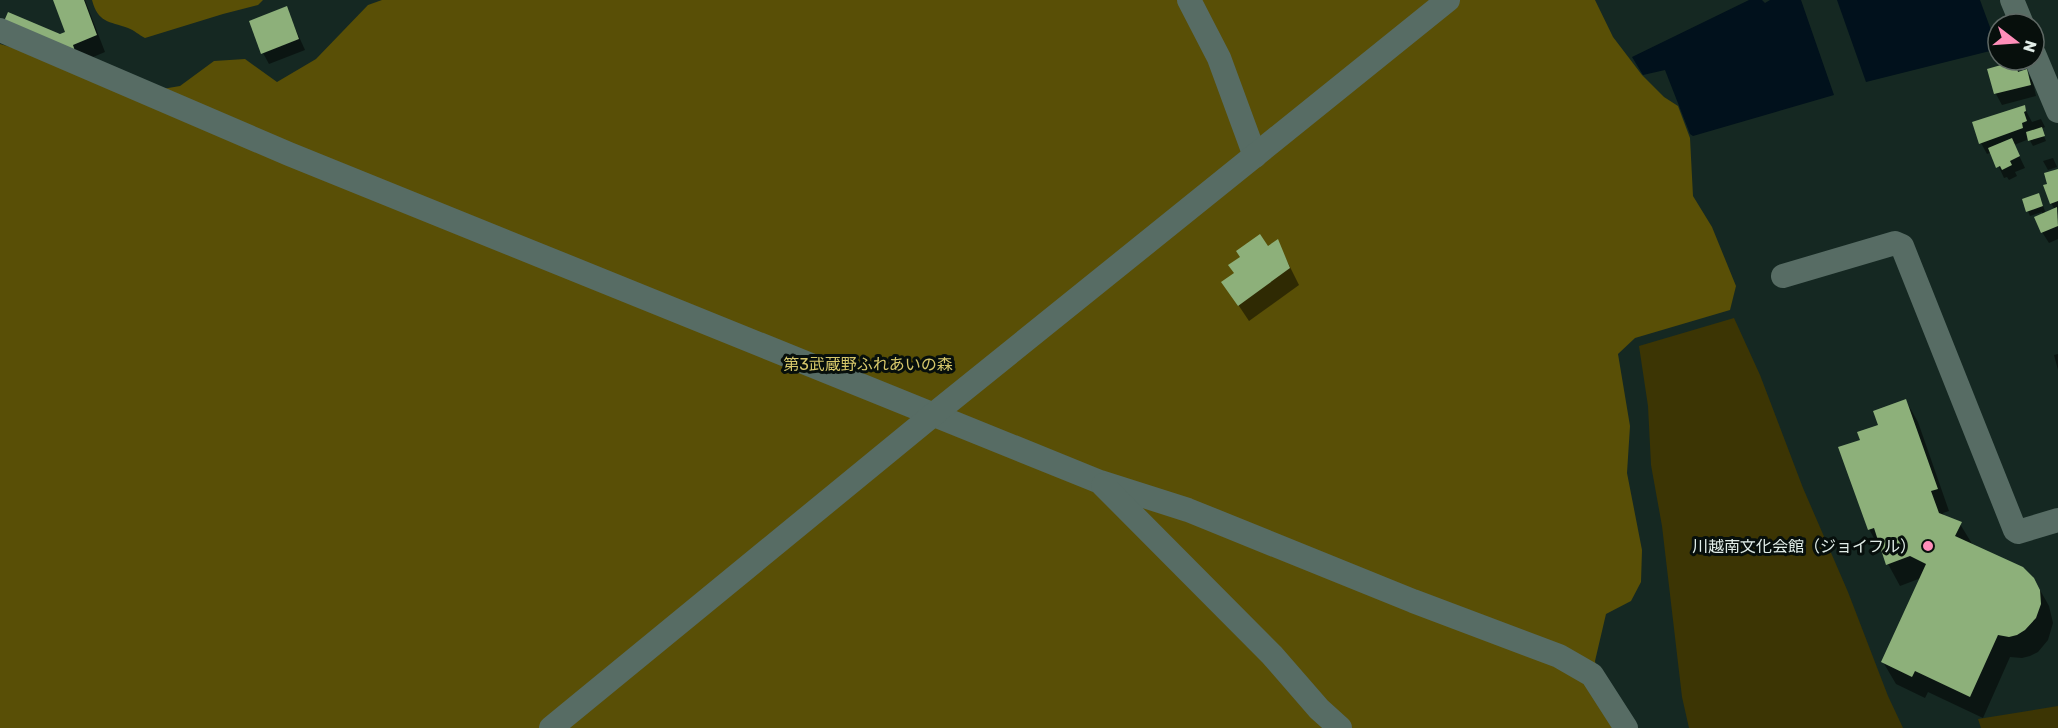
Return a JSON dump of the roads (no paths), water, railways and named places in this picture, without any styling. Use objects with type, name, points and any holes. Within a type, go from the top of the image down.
[{"type":"street","points":[[1189,0],[1219,58],[1255,156]]},
{"type":"street","points":[[551,728],[934,414],[1448,0]]},
{"type":"street","points":[[0,30],[289,154],[1100,482],[1188,510],[1413,602],[1559,656],[1592,675],[1626,728]]},
{"type":"street","points":[[2042,72],[2058,111]]},
{"type":"street","points":[[1783,276],[1895,243],[1902,246],[2015,530],[2018,532],[2058,520]]},
{"type":"street","points":[[1100,482],[1272,655],[1318,709],[1340,728]]},
{"type":"water","points":[[1749,0],[1762,0],[1765,3],[1770,0],[1801,0],[1834,95],[1693,136],[1690,134],[1665,70],[1643,75],[1632,57]]},
{"type":"water","points":[[1837,0],[1980,0],[1986,16],[1986,52],[1866,82]]},
{"type":"place","name":"川越南文化会館（ジョイフル）","points":[[1928,546]]},
{"type":"park label","name":"第3武蔵野ふれあいの森","points":[[868,364]]}]
